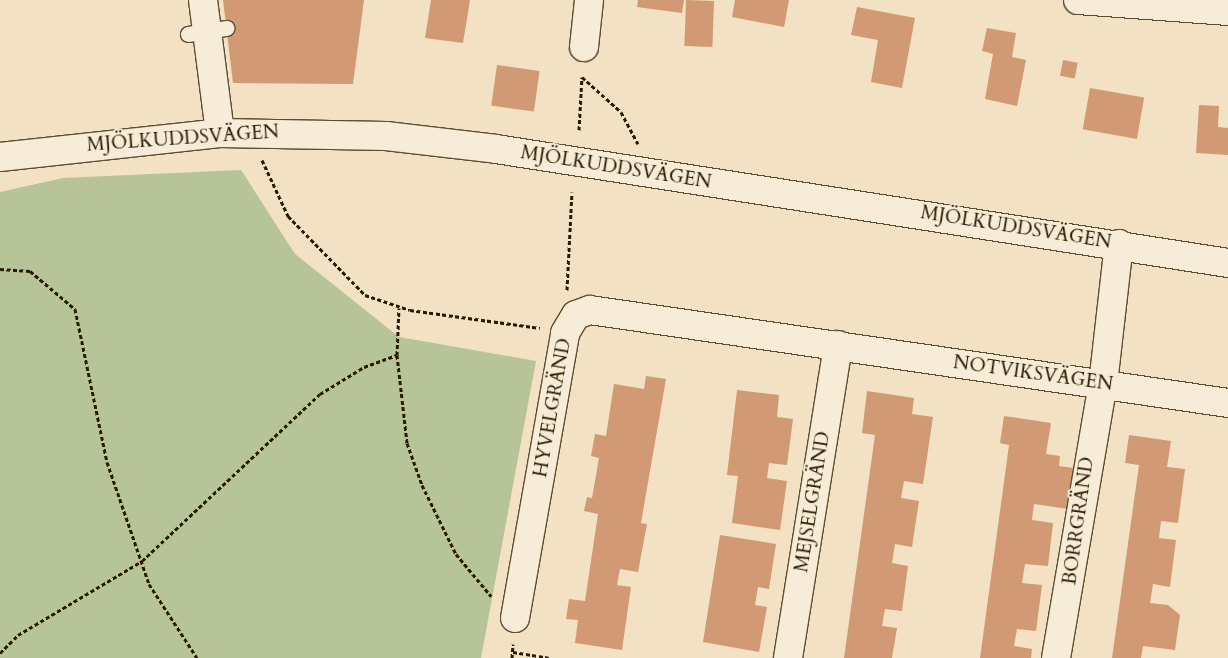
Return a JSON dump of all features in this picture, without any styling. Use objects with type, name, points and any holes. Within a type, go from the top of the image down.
[{"type":"street","points":[[203,0],[220,133]]},
{"type":"street","points":[[584,47],[589,0]]},
{"type":"street","points":[[1078,0],[1198,5],[1228,11]]},
{"type":"street","name":"MJÖLKUDDSVÄGEN","points":[[0,157],[220,133],[264,131],[386,136],[496,149],[1119,244],[1228,263]]},
{"type":"street","name":"BORRGRÄND","points":[[1056,658],[1103,384],[1119,244]]},
{"type":"street","name":"HYVELGRÄND","points":[[515,618],[565,333],[576,315],[590,310],[838,345]]},
{"type":"street","name":"NOTVIKSVÄGEN","points":[[838,345],[1228,403]]},
{"type":"street","name":"MEJSELGRÄND","points":[[788,658],[838,345]]},
{"type":"path","points":[[579,130],[584,47]]},
{"type":"path","points":[[582,77],[621,112],[641,152]]},
{"type":"path","points":[[264,131],[262,159],[288,216],[351,284],[365,295],[399,308],[565,333],[572,192]]},
{"type":"path","points":[[0,269],[30,271],[75,309],[108,462],[149,584],[196,658]]},
{"type":"path","points":[[399,308],[397,355],[406,443],[422,485],[473,580],[515,618]]},
{"type":"path","points":[[0,653],[18,635],[142,561],[320,394],[364,367],[397,355]]},
{"type":"path","points":[[512,652],[549,658]]},
{"type":"green space","points":[[241,170],[295,254],[399,337],[536,361],[481,658],[0,658],[0,192],[63,178]]},
{"type":"building","points":[[223,0],[364,0],[353,84],[233,83]]},
{"type":"building","points":[[431,0],[470,0],[463,43],[425,38]]},
{"type":"building","points":[[638,0],[684,0],[682,13],[637,7]]},
{"type":"building","points":[[686,0],[714,1],[712,47],[684,46]]},
{"type":"building","points":[[735,0],[789,0],[784,27],[732,17]]},
{"type":"building","points":[[857,7],[915,18],[902,88],[871,82],[878,40],[851,35]]},
{"type":"building","points":[[987,28],[1016,33],[1012,57],[1026,60],[1017,106],[985,99],[993,54],[982,51]]},
{"type":"building","points":[[1063,60],[1078,63],[1075,79],[1060,76]]},
{"type":"building","points":[[497,65],[540,71],[534,112],[491,106]]},
{"type":"building","points":[[1090,88],[1144,98],[1137,139],[1083,129]]},
{"type":"building","points":[[1199,105],[1219,106],[1218,127],[1228,128],[1228,155],[1196,153]]},
{"type":"building","points":[[646,376],[666,379],[641,523],[647,524],[638,572],[620,569],[617,585],[631,587],[622,650],[575,643],[578,620],[566,619],[569,599],[585,601],[598,514],[584,511],[587,497],[592,498],[599,458],[591,456],[595,434],[606,436],[614,384],[644,389]]},
{"type":"building","points":[[737,390],[779,395],[777,417],[793,419],[787,465],[769,463],[767,478],[787,481],[780,530],[732,523],[738,476],[727,475]]},
{"type":"building","points":[[867,391],[914,398],[912,414],[933,417],[923,484],[904,481],[901,498],[919,501],[912,547],[895,544],[892,563],[908,566],[902,611],[885,609],[882,626],[897,628],[892,658],[844,658],[875,435],[862,433]]},
{"type":"building","points":[[1004,416],[1051,423],[1046,454],[1060,456],[1059,466],[1074,468],[1068,509],[1034,504],[1032,520],[1053,523],[1048,566],[1025,564],[1022,583],[1042,585],[1036,631],[1017,629],[1014,646],[1032,649],[1031,658],[980,658],[1009,445],[1000,443]]},
{"type":"building","points":[[1129,435],[1171,441],[1167,467],[1185,469],[1178,523],[1161,521],[1159,538],[1176,540],[1170,587],[1153,584],[1150,603],[1168,605],[1180,615],[1175,650],[1143,646],[1141,658],[1112,658],[1139,465],[1125,463]]},
{"type":"building","points":[[720,535],[776,544],[769,589],[758,587],[755,605],[767,607],[759,652],[703,642]]}]
